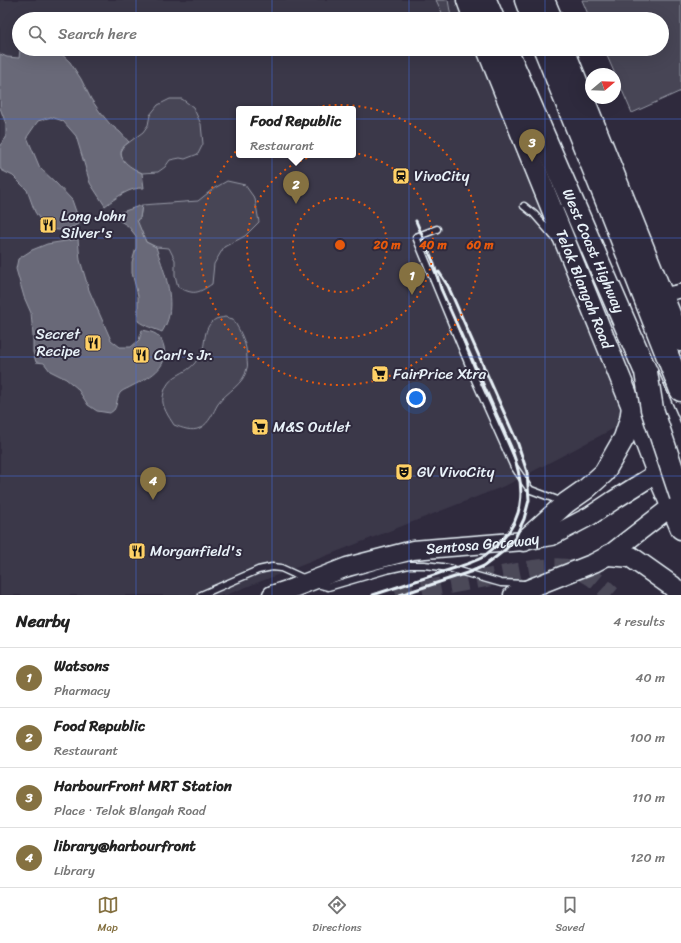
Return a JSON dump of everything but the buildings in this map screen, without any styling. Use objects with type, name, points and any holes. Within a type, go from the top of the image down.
[{"type":"highway","points":[[485,0],[490,12]]},
{"type":"highway","points":[[526,0],[530,12]]},
{"type":"highway","name":"West Coast Highway","points":[[509,56],[681,453]]},
{"type":"highway","name":"West Coast Highway","points":[[548,56],[681,390]]},
{"type":"highway","points":[[646,372],[652,409],[678,500]]},
{"type":"main road","points":[[467,0],[471,12]]},
{"type":"main road","points":[[544,0],[549,12]]},
{"type":"main road","name":"Telok Blangah Road","points":[[490,56],[658,473],[678,500],[681,529]]},
{"type":"main road","points":[[567,56],[681,341]]},
{"type":"main road","points":[[524,541],[566,503],[604,473],[624,438],[630,420],[632,407]]},
{"type":"main road","name":"Sentosa Gateway","points":[[272,595],[347,567],[413,550],[524,541],[552,536],[590,516],[658,473],[681,466]]},
{"type":"main road","points":[[513,595],[594,563],[609,555],[678,500]]},
{"type":"main road","points":[[609,555],[631,557],[672,586],[680,595]]},
{"type":"street","points":[[662,295],[681,291]]},
{"type":"lane","points":[[524,206],[534,214],[571,257]]},
{"type":"lane","points":[[436,229],[416,237],[476,382],[513,465],[531,490],[566,503]]},
{"type":"lane","points":[[201,595],[258,570],[272,567],[281,568],[309,582],[328,587],[386,570],[409,565],[424,565],[452,569],[501,583],[542,584]]},
{"type":"shaded area","points":[[0,0],[461,0],[465,12],[12,12],[12,56],[483,56],[626,422],[507,485],[226,595],[0,595]]},
{"type":"shaded area","points":[[436,0],[448,0],[450,12],[442,12]]},
{"type":"shaded area","points":[[582,0],[681,0],[681,91],[632,113],[621,88],[621,68],[612,68],[607,56],[669,56],[669,12],[587,12]]},
{"type":"shaded area","points":[[170,99],[182,99],[193,107],[201,124],[203,144],[198,154],[185,159],[180,158],[170,160],[165,167],[158,172],[142,173],[128,166],[122,159],[121,152],[124,146],[143,132],[148,125],[150,115],[158,105]]},
{"type":"shaded area","points":[[227,181],[245,185],[255,199],[259,222],[245,236],[224,247],[214,264],[212,284],[203,290],[195,292],[178,287],[175,275],[175,260],[169,248],[156,247],[146,242],[136,219],[140,218],[142,205],[198,201],[213,189]]},
{"type":"shaded area","points":[[225,317],[233,319],[243,338],[247,353],[247,366],[245,374],[239,383],[222,399],[209,420],[203,426],[190,430],[174,425],[163,404],[165,389],[168,383],[188,369],[197,360],[202,352],[207,330],[212,322]]},
{"type":"water","points":[[0,54],[7,57],[19,58],[19,56],[64,56],[70,62],[100,112],[129,142],[121,151],[121,156],[127,164],[142,173],[144,188],[128,191],[105,206],[90,183],[76,136],[63,121],[51,117],[38,121],[27,137],[40,168],[72,200],[80,223],[63,230],[55,230],[45,227],[35,212],[27,190],[13,176],[1,170],[0,167],[0,145],[6,138],[6,124],[0,108]]},
{"type":"water","points":[[142,205],[140,218],[137,220],[146,242],[156,247],[170,297],[169,315],[162,332],[146,326],[138,321],[138,296],[132,273],[132,262],[136,248],[136,236],[128,226],[114,217],[116,214]]},
{"type":"water","points":[[78,239],[80,260],[89,290],[111,340],[120,347],[131,347],[139,340],[142,330],[159,336],[164,347],[165,355],[156,372],[144,380],[123,390],[118,396],[114,410],[110,413],[97,411],[88,405],[77,388],[66,379],[50,371],[44,363],[36,362],[33,352],[31,313],[24,297],[16,269],[18,259],[32,250],[47,244]]},
{"type":"tunnel","points":[[396,595],[533,569],[553,567],[568,568],[582,572],[594,579],[612,595]]},
{"type":"railway","points":[[373,595],[467,564],[483,557],[497,545],[508,532],[515,521],[521,498],[519,473],[511,447],[441,289],[433,261],[416,221]]},
{"type":"railway","points":[[400,595],[484,566],[506,549],[515,538],[524,519],[529,500],[527,472],[518,444],[448,286],[439,272]]},
{"type":"place","name":"HarbourFront MRT Station","points":[[532,162]]},
{"type":"place","name":"VivoCity","points":[[401,176]]},
{"type":"place","name":"Food Republic","points":[[296,204]]},
{"type":"place","name":"Long John Silver's","points":[[48,225]]},
{"type":"place","name":"Watsons","points":[[412,295]]},
{"type":"place","name":"Secret Recipe","points":[[93,343]]},
{"type":"place","name":"Carl's Jr.","points":[[141,355]]},
{"type":"place","name":"FairPrice Xtra","points":[[380,374]]},
{"type":"place","name":"M&S Outlet","points":[[260,427]]},
{"type":"place","name":"GV VivoCity","points":[[404,472]]},
{"type":"place","name":"library@harbourfront","points":[[153,500]]},
{"type":"place","name":"Morganfield's","points":[[137,551]]}]
